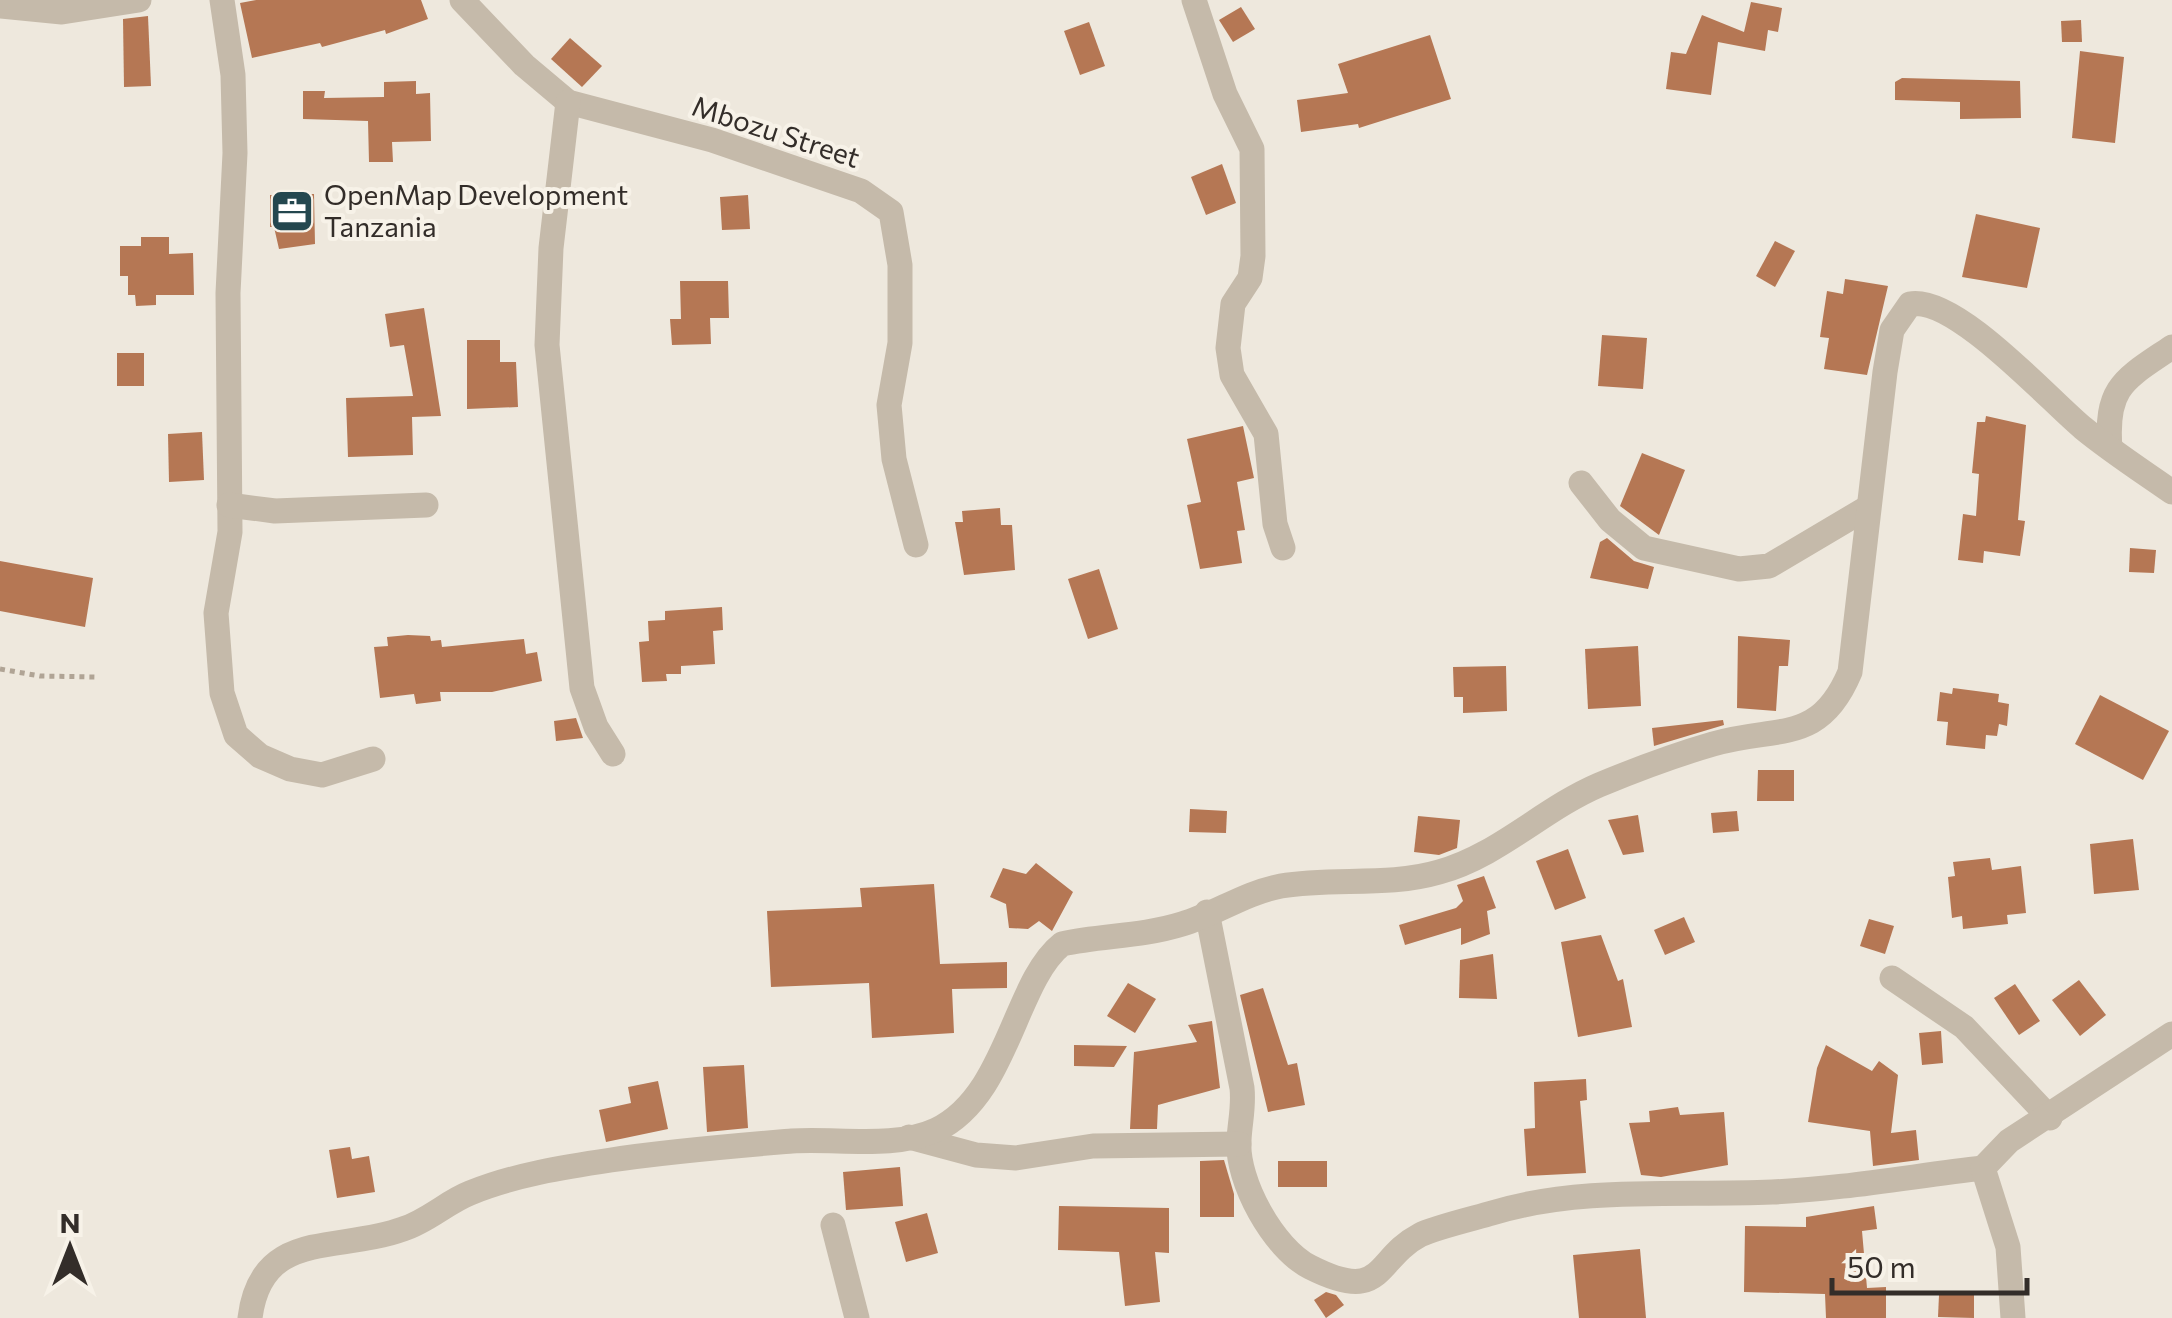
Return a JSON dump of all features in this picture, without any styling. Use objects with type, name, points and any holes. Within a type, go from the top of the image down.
[{"type":"street","points":[[0,6],[62,12],[140,0]]},
{"type":"street","points":[[222,0],[232,76],[235,153],[228,294],[230,532],[216,613],[227,719],[236,736],[260,756],[290,769],[322,774],[373,759]]},
{"type":"street","name":"Mbozu Street","points":[[462,0],[524,65],[568,102],[712,140],[861,191],[890,212],[900,265],[900,343],[889,405],[894,458],[916,546]]},
{"type":"street","points":[[1194,0],[1225,94],[1252,150],[1253,256],[1250,278],[1233,304],[1228,348],[1232,375],[1266,434],[1275,524],[1282,548]]},
{"type":"street","points":[[568,102],[551,248],[550,389],[582,688],[596,727],[613,754]]},
{"type":"street","points":[[250,1318],[264,1271],[280,1256],[404,1229],[468,1193],[536,1174],[613,1159],[794,1141],[909,1137],[935,1130],[957,1116],[998,1064],[1045,962],[1062,944],[1145,934],[1285,886],[1436,874],[1470,862],[1548,810],[1600,785],[1710,744],[1742,736],[1788,733],[1818,719],[1840,696],[1850,672],[1857,640],[1868,508],[1892,330],[1910,304],[1929,304],[1956,318],[2110,448],[2172,492]]},
{"type":"street","points":[[2110,448],[2107,418],[2112,396],[2134,372],[2172,347]]},
{"type":"street","points":[[1581,483],[1610,520],[1644,548],[1739,570],[1770,566],[1868,508]]},
{"type":"street","points":[[229,504],[275,512],[426,505]]},
{"type":"street","points":[[1207,912],[1242,1088],[1245,1110],[1239,1144],[1263,1221],[1296,1259],[1350,1280],[1377,1278],[1419,1236],[1548,1200],[1777,1192],[1983,1168],[2009,1141],[2050,1118],[2172,1034]]},
{"type":"street","points":[[1892,978],[1964,1027],[2050,1118]]},
{"type":"street","points":[[909,1137],[976,1155],[1016,1158],[1093,1146],[1239,1144]]},
{"type":"street","points":[[1983,1168],[2008,1247],[2013,1318]]},
{"type":"street","points":[[832,1225],[858,1318]]},
{"type":"path","points":[[0,669],[40,676],[96,677]]},
{"type":"building","points":[[421,0],[428,19],[386,34],[385,30],[322,47],[320,43],[252,58],[240,3]]},
{"type":"building","points":[[1751,2],[1782,8],[1778,32],[1768,30],[1765,51],[1718,42],[1711,95],[1666,89],[1671,52],[1686,54],[1702,15],[1744,32]]},
{"type":"building","points":[[1241,7],[1255,29],[1233,42],[1219,20]]},
{"type":"building","points":[[148,16],[151,86],[124,87],[123,19]]},
{"type":"building","points":[[2081,20],[2082,42],[2062,42],[2061,21]]},
{"type":"building","points":[[1089,22],[1105,66],[1080,75],[1064,31]]},
{"type":"building","points":[[1430,35],[1451,99],[1359,128],[1358,124],[1301,132],[1297,100],[1348,93],[1338,64]]},
{"type":"building","points":[[570,38],[602,66],[582,87],[551,59]]},
{"type":"building","points":[[2080,51],[2124,57],[2115,143],[2072,138]]},
{"type":"building","points":[[1902,78],[2020,81],[2021,118],[1960,119],[1960,102],[1895,100],[1895,82]]},
{"type":"building","points":[[416,81],[416,94],[430,93],[431,141],[392,142],[393,162],[369,162],[368,121],[303,119],[303,91],[325,91],[324,98],[384,97],[384,82]]},
{"type":"building","points":[[1222,164],[1236,203],[1206,215],[1191,177]]},
{"type":"building","name":"OpenMap Development Tanzania","points":[[314,194],[315,244],[279,249],[274,227],[270,227],[270,195]]},
{"type":"building","points":[[748,195],[750,229],[722,230],[720,197]]},
{"type":"building","points":[[1976,214],[2040,228],[2027,288],[1962,277]]},
{"type":"building","points":[[141,237],[169,237],[169,254],[193,253],[194,295],[156,295],[156,305],[136,306],[135,295],[128,295],[128,276],[120,276],[120,246],[141,246]]},
{"type":"building","points":[[1775,241],[1795,251],[1775,287],[1756,276]]},
{"type":"building","points":[[1845,279],[1888,286],[1867,375],[1824,369],[1829,338],[1820,337],[1827,291],[1843,294]]},
{"type":"building","points":[[680,281],[728,281],[729,318],[710,318],[711,344],[672,345],[670,319],[681,319]]},
{"type":"building","points":[[424,308],[441,416],[412,417],[413,455],[348,457],[346,398],[413,396],[404,345],[390,347],[385,314]]},
{"type":"building","points":[[1602,335],[1647,338],[1643,389],[1598,386]]},
{"type":"building","points":[[467,340],[500,340],[500,362],[516,362],[518,407],[467,409]]},
{"type":"building","points":[[117,353],[144,353],[144,386],[117,386]]},
{"type":"building","points":[[1986,416],[2026,425],[2018,520],[2025,521],[2020,556],[1984,551],[1983,563],[1958,560],[1963,514],[1976,516],[1979,474],[1972,473],[1977,422],[1985,422]]},
{"type":"building","points":[[1243,426],[1254,478],[1237,482],[1245,530],[1237,531],[1242,563],[1200,569],[1187,505],[1201,502],[1187,439]]},
{"type":"building","points":[[202,432],[204,480],[169,482],[168,434]]},
{"type":"building","points":[[1642,453],[1685,470],[1659,535],[1620,506]]},
{"type":"building","points":[[1000,508],[1001,525],[1012,525],[1015,570],[964,575],[955,522],[963,522],[962,511]]},
{"type":"building","points":[[1607,538],[1634,561],[1654,567],[1648,589],[1590,578],[1600,542]]},
{"type":"building","points":[[2130,548],[2156,550],[2154,573],[2129,572]]},
{"type":"building","points":[[0,561],[93,578],[85,627],[0,611]]},
{"type":"building","points":[[1099,569],[1118,629],[1088,639],[1068,579]]},
{"type":"building","points":[[722,607],[723,630],[713,631],[715,664],[681,666],[681,674],[666,674],[667,681],[642,682],[639,642],[649,641],[648,621],[665,620],[665,611]]},
{"type":"building","points":[[430,636],[431,641],[441,640],[442,647],[524,639],[526,654],[537,652],[542,681],[492,692],[440,692],[441,701],[416,704],[414,694],[380,698],[374,647],[388,646],[387,637]]},
{"type":"building","points":[[1738,636],[1790,640],[1788,666],[1779,666],[1776,711],[1737,708]]},
{"type":"building","points":[[1638,646],[1641,706],[1588,709],[1585,649]]},
{"type":"building","points":[[1506,666],[1507,711],[1463,713],[1463,697],[1454,697],[1453,667]]},
{"type":"building","points":[[1953,688],[1999,694],[1998,702],[2009,704],[2007,726],[1999,724],[1997,736],[1986,735],[1985,749],[1946,745],[1948,722],[1937,721],[1940,692],[1952,694]]},
{"type":"building","points":[[2100,695],[2169,731],[2143,780],[2075,744]]},
{"type":"building","points":[[576,718],[583,738],[556,741],[554,721]]},
{"type":"building","points":[[1723,720],[1724,725],[1654,746],[1652,728]]},
{"type":"building","points":[[1758,770],[1794,770],[1794,801],[1757,801]]},
{"type":"building","points":[[1190,809],[1227,811],[1226,833],[1189,832]]},
{"type":"building","points":[[1737,811],[1739,831],[1713,833],[1711,813]]},
{"type":"building","points":[[1638,815],[1644,852],[1623,855],[1608,820]]},
{"type":"building","points":[[1418,816],[1460,820],[1457,848],[1439,855],[1414,852]]},
{"type":"building","points":[[2133,839],[2139,890],[2094,894],[2090,844]]},
{"type":"building","points":[[1568,849],[1586,898],[1555,910],[1536,861]]},
{"type":"building","points":[[1990,858],[1992,870],[2021,866],[2026,913],[2007,915],[2008,924],[1963,929],[1962,916],[1952,918],[1948,877],[1955,876],[1953,862]]},
{"type":"building","points":[[1036,863],[1073,892],[1052,931],[1039,921],[1028,929],[1009,928],[1006,904],[990,897],[1003,868],[1026,874]]},
{"type":"building","points":[[1484,876],[1496,908],[1487,911],[1490,934],[1461,945],[1461,928],[1405,945],[1399,925],[1456,908],[1463,901],[1457,885]]},
{"type":"building","points":[[934,884],[940,964],[1007,962],[1007,988],[952,989],[954,1033],[872,1038],[869,983],[771,987],[767,911],[862,907],[860,888]]},
{"type":"building","points":[[1684,917],[1695,942],[1665,955],[1654,930]]},
{"type":"building","points":[[1869,919],[1894,926],[1885,954],[1860,946]]},
{"type":"building","points":[[1601,935],[1618,981],[1623,979],[1632,1027],[1578,1037],[1561,942]]},
{"type":"building","points":[[1493,954],[1497,999],[1459,998],[1460,960]]},
{"type":"building","points":[[2079,980],[2106,1015],[2080,1036],[2052,1000]]},
{"type":"building","points":[[1128,983],[1156,999],[1135,1033],[1107,1016]]},
{"type":"building","points":[[2015,984],[2040,1021],[2019,1035],[1994,998]]},
{"type":"building","points":[[1263,988],[1288,1065],[1297,1063],[1305,1105],[1268,1112],[1240,995]]},
{"type":"building","points":[[1212,1021],[1220,1088],[1158,1105],[1157,1129],[1130,1129],[1134,1052],[1197,1042],[1188,1025]]},
{"type":"building","points":[[1941,1031],[1943,1063],[1922,1065],[1919,1033]]},
{"type":"building","points":[[1074,1045],[1127,1046],[1114,1067],[1074,1066]]},
{"type":"building","points":[[1826,1045],[1872,1071],[1879,1061],[1898,1075],[1891,1133],[1916,1130],[1919,1160],[1873,1166],[1870,1131],[1808,1122],[1817,1068]]},
{"type":"building","points":[[744,1065],[748,1128],[707,1132],[703,1067]]},
{"type":"building","points":[[1586,1079],[1587,1100],[1580,1101],[1586,1173],[1527,1176],[1524,1129],[1535,1128],[1534,1082]]},
{"type":"building","points":[[658,1081],[668,1129],[606,1142],[599,1110],[631,1103],[628,1087]]},
{"type":"building","points":[[1678,1107],[1680,1115],[1724,1112],[1728,1165],[1661,1177],[1641,1175],[1629,1123],[1650,1122],[1649,1111]]},
{"type":"building","points":[[350,1147],[352,1159],[369,1156],[375,1192],[337,1198],[329,1150]]},
{"type":"building","points":[[1224,1160],[1234,1194],[1234,1217],[1200,1217],[1200,1161]]},
{"type":"building","points":[[1278,1161],[1327,1161],[1327,1187],[1278,1187]]},
{"type":"building","points":[[900,1167],[903,1206],[846,1210],[843,1172]]},
{"type":"building","points":[[1059,1206],[1169,1208],[1169,1253],[1155,1252],[1160,1302],[1125,1306],[1119,1252],[1058,1250]]},
{"type":"building","points":[[1874,1206],[1877,1229],[1862,1231],[1867,1288],[1886,1287],[1886,1318],[1826,1318],[1825,1294],[1744,1292],[1745,1226],[1806,1227],[1806,1217]]},
{"type":"building","points":[[927,1213],[938,1253],[906,1262],[895,1222]]},
{"type":"building","points":[[1640,1249],[1646,1318],[1579,1318],[1573,1255]]},
{"type":"building","points":[[1326,1292],[1336,1295],[1344,1305],[1326,1318],[1314,1300]]},
{"type":"building","points":[[1939,1295],[1974,1295],[1974,1318],[1938,1317]]},
{"type":"place","name":"OpenMap Development Tanzania","points":[[292,211]]}]
